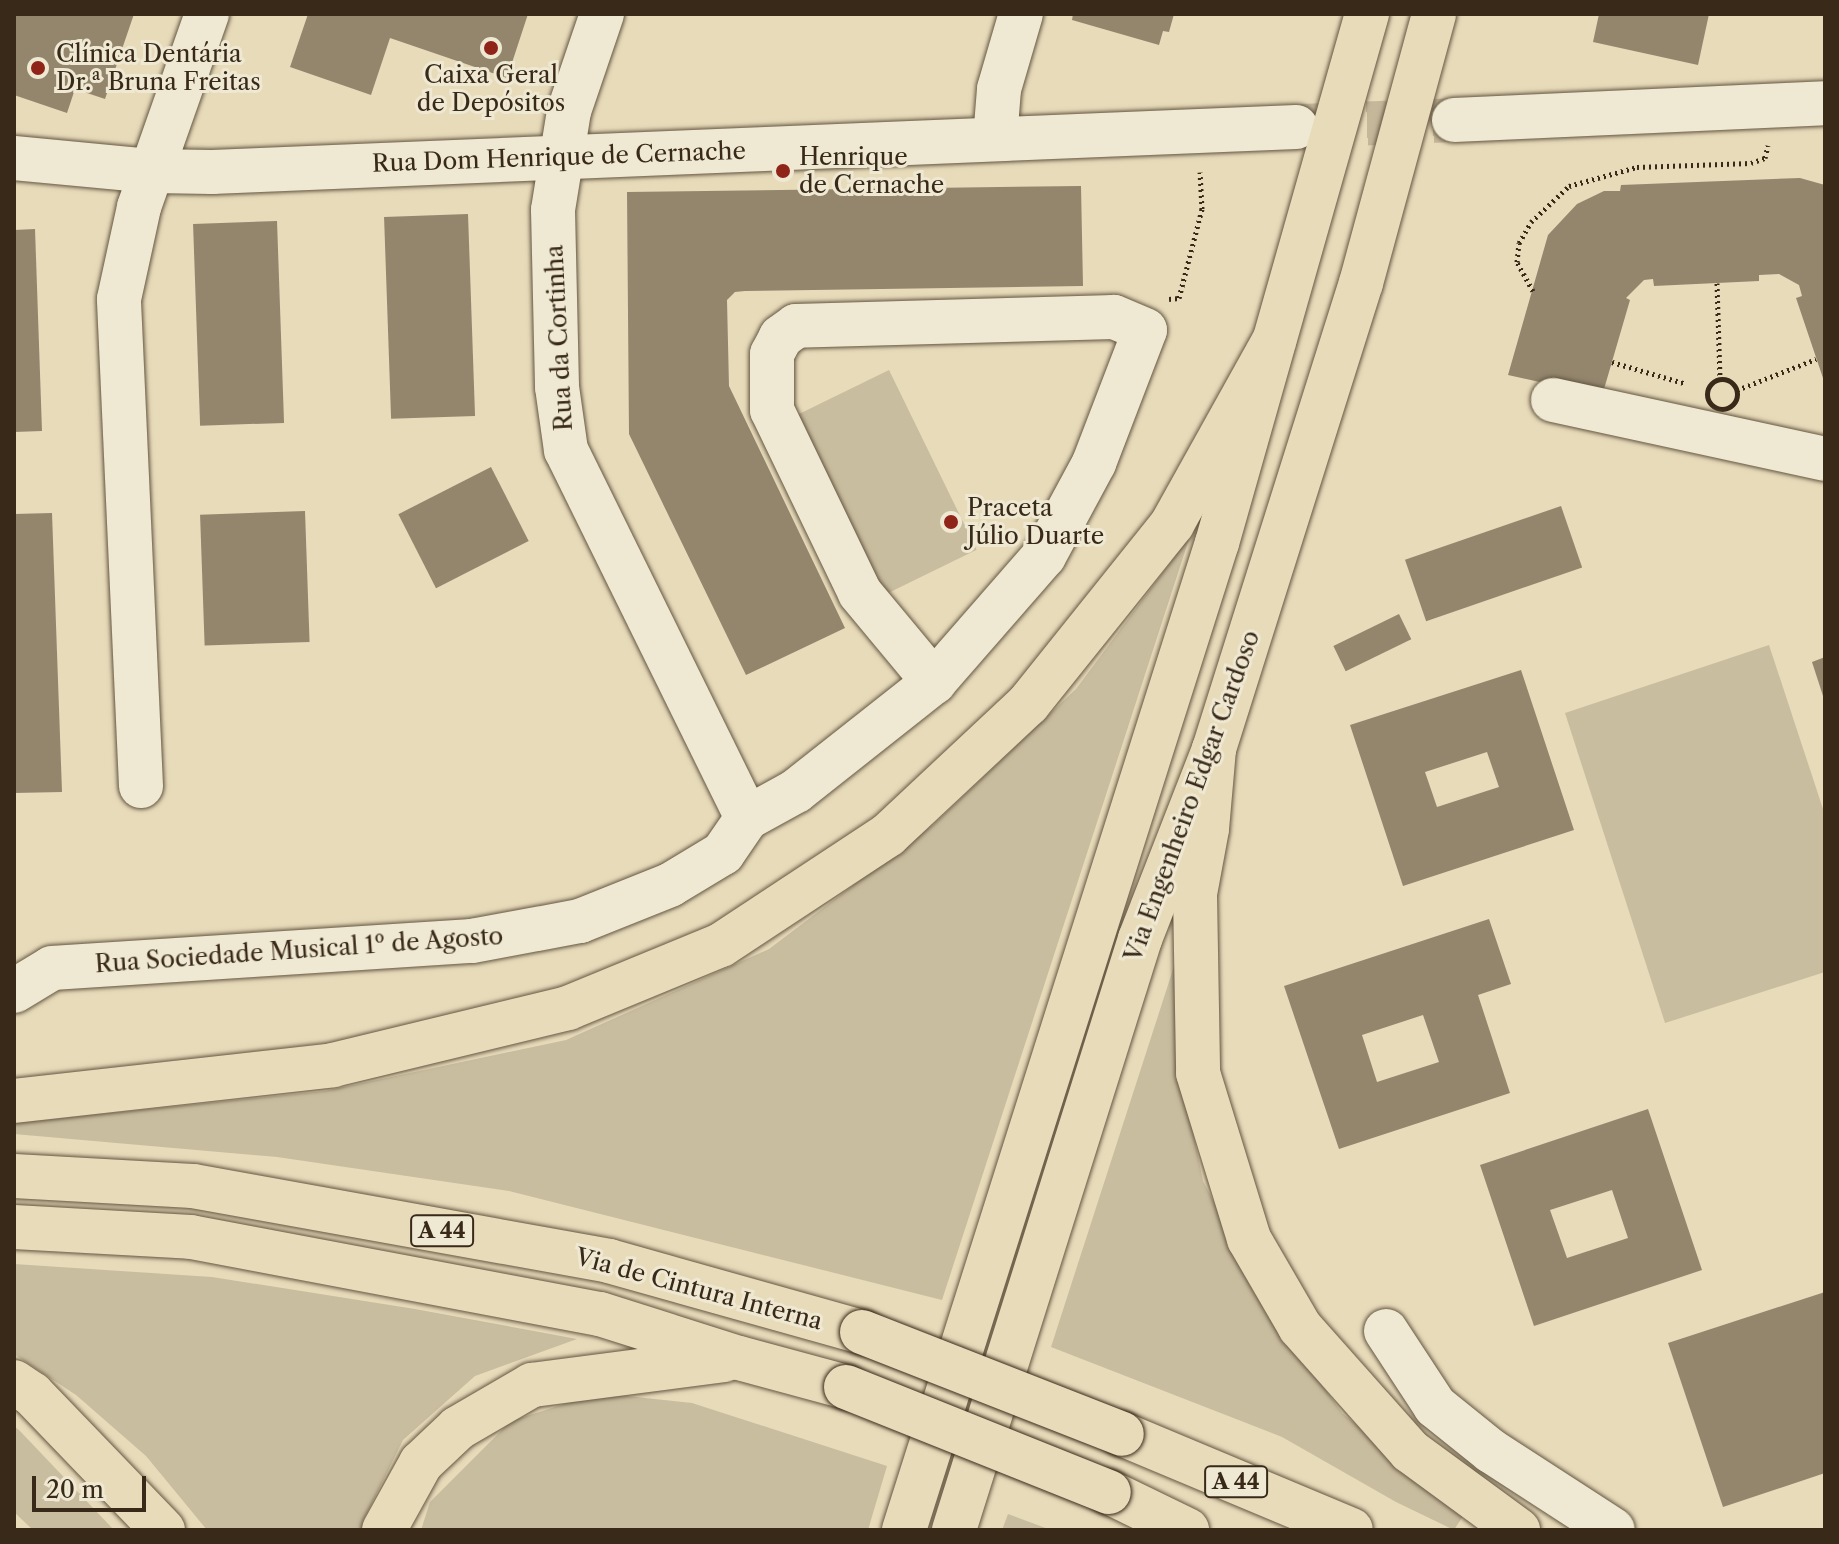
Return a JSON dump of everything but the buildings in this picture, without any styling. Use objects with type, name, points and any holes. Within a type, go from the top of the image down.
[{"type":"main road","name":"Via Engenheiro Edgar Cardoso","points":[[904,1530],[1217,543],[1367,14]]},
{"type":"main road","name":"Via Engenheiro Edgar Cardoso","points":[[954,1530],[1140,939],[1214,749],[1361,283],[1434,14]]},
{"type":"main road","points":[[14,1101],[333,1065],[568,1008],[721,945],[888,835],[1028,704],[1172,524],[1274,341]]},
{"type":"main road","points":[[1214,749],[1207,829],[1195,894],[1198,1073],[1249,1239],[1300,1327],[1410,1451],[1518,1530]]},
{"type":"main road","name":"Via de Cintura Interna","points":[[14,1176],[193,1186],[609,1261],[862,1332],[1122,1434],[1351,1530]]},
{"type":"main road","name":"Via de Cintura Interna","points":[[14,1227],[207,1240],[600,1314],[739,1358],[846,1387],[1109,1492],[1187,1530]]},
{"type":"main road","points":[[384,1530],[421,1463],[458,1428],[532,1385],[739,1358]]},
{"type":"main road","points":[[14,1382],[43,1405],[163,1530]]},
{"type":"street","points":[[141,786],[119,299],[139,207],[207,14]]},
{"type":"street","name":"Rua da Cortinha","points":[[602,14],[569,111],[553,210],[557,387],[566,450],[747,818]]},
{"type":"street","points":[[995,139],[999,89],[1021,14]]},
{"type":"street","points":[[1454,120],[1825,103]]},
{"type":"street","name":"Rua Dom Henrique de Cernache","points":[[14,158],[152,171],[212,172],[562,155],[1296,127]]},
{"type":"street","points":[[747,818],[796,791],[934,682],[1044,556],[1094,463],[1145,330],[1114,317],[796,326],[781,337],[772,354],[772,410],[860,593],[934,682]]},
{"type":"street","points":[[1553,400],[1825,459]]},
{"type":"street","name":"Rua Sociedade Musical 1º de Agosto","points":[[14,991],[52,968],[472,941],[580,921],[670,885],[723,853],[747,818]]},
{"type":"street","points":[[1386,1331],[1435,1406],[1491,1451],[1609,1529]]},
{"type":"path","points":[[1533,291],[1517,262],[1519,243],[1531,222],[1569,186],[1637,167],[1751,163],[1765,158],[1768,144]]},
{"type":"path","points":[[1157,301],[1179,298],[1202,209],[1200,165]]},
{"type":"path","points":[[1717,283],[1720,379]]},
{"type":"path","points":[[1737,390],[1816,359]]},
{"type":"path","points":[[1612,362],[1707,389]]},
{"type":"shaded area","points":[[889,370],[977,550],[884,595],[796,415]]},
{"type":"shaded area","points":[[1190,536],[942,1300],[509,1191],[277,1157],[14,1134],[14,1123],[325,1091],[566,1040],[769,949],[933,825],[1076,689]]},
{"type":"shaded area","points":[[1769,645],[1825,815],[1825,972],[1665,1023],[1565,713]]},
{"type":"shaded area","points":[[1178,954],[1181,1073],[1203,1181],[1272,1315],[1342,1413],[1465,1513],[1454,1530],[1396,1502],[1282,1437],[1051,1347]]},
{"type":"shaded area","points":[[14,1264],[212,1277],[415,1309],[577,1339],[475,1376],[403,1440],[364,1519],[362,1530],[207,1530],[146,1456],[76,1395],[14,1354]]},
{"type":"shaded area","points":[[599,1393],[692,1403],[887,1466],[868,1530],[421,1530],[430,1502],[511,1421]]},
{"type":"shaded area","points":[[14,1426],[114,1530],[33,1530],[14,1512]]},
{"type":"shaded area","points":[[1008,1514],[1051,1530],[1002,1530]]},
{"type":"tunnel","points":[[1301,126],[1454,120]]},
{"type":"place","name":"Caixa Geral de Depósitos","points":[[491,48]]},
{"type":"place","name":"Clínica Dentária Dr.ª Bruna Freitas","points":[[38,68]]},
{"type":"place","name":"Henrique de Cernache","points":[[783,171]]},
{"type":"place","name":"Praceta Júlio Duarte","points":[[951,522]]}]
